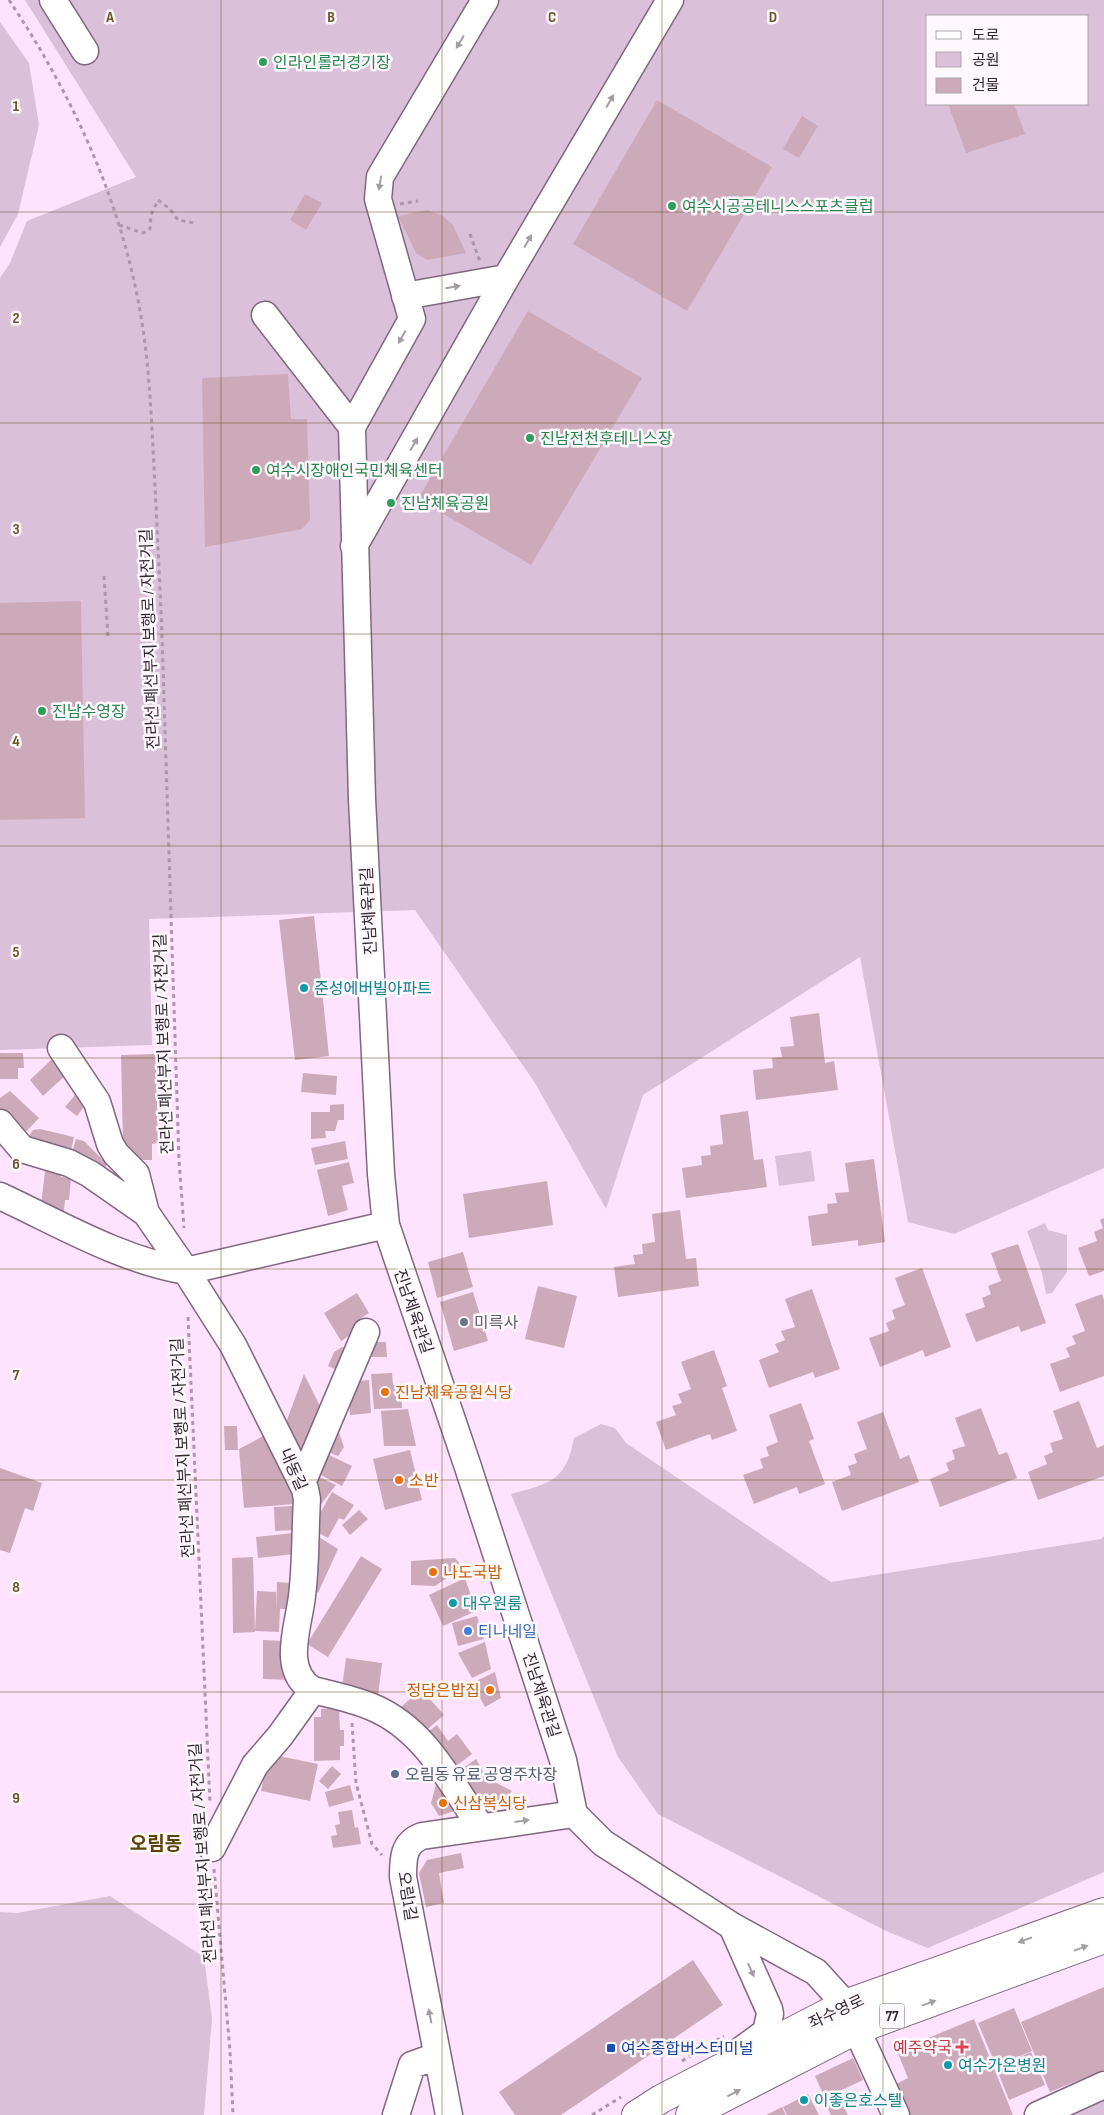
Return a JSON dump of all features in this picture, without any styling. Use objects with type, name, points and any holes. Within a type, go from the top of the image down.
[{"type":"main road","name":"좌수영로","points":[[636,2115],[661,2099],[845,2004],[1104,1912]]},
{"type":"main road","name":"좌수영로","points":[[690,2115],[856,2030],[1104,1939]]},
{"type":"street","points":[[53,0],[86,51]]},
{"type":"street","points":[[265,315],[352,427],[412,319],[378,198],[380,177],[485,0]]},
{"type":"street","points":[[354,546],[506,278],[670,0]]},
{"type":"street","points":[[405,296],[506,278]]},
{"type":"street","name":"진남체육관길","points":[[352,427],[362,799],[380,1174],[386,1225],[468,1464],[563,1760],[574,1814]]},
{"type":"street","points":[[61,1048],[97,1102],[110,1144],[116,1154],[136,1174],[146,1213]]},
{"type":"street","points":[[0,1123],[22,1149],[69,1163],[90,1174],[146,1213]]},
{"type":"street","points":[[0,1196],[128,1255],[163,1267],[186,1271],[386,1225]]},
{"type":"street","name":"내동길","points":[[146,1213],[233,1345],[302,1483],[307,1499],[302,1597],[294,1647],[300,1676],[308,1687],[313,1690]]},
{"type":"street","points":[[302,1483],[366,1332]]},
{"type":"street","points":[[212,1848],[255,1765],[280,1736],[313,1690],[380,1710],[416,1735],[480,1827]]},
{"type":"street","points":[[574,1814],[603,1844],[732,1926],[816,1972],[845,2004],[896,2115]]},
{"type":"street","name":"오림1길","points":[[448,2115],[404,1877],[405,1852],[414,1839],[480,1827],[574,1814]]},
{"type":"street","points":[[661,2099],[749,2045],[766,2032],[770,2014],[769,2009],[732,1926]]},
{"type":"street","points":[[396,2115],[412,2065],[437,2056]]},
{"type":"street","points":[[1038,2115],[1104,2085]]},
{"type":"path","name":"전라선 폐선부지 보행로 / 자전거길","points":[[9,0],[32,34],[78,118],[95,157],[118,225],[138,300],[149,387],[161,600],[179,1151],[184,1234]]},
{"type":"path","points":[[118,225],[143,233],[150,229],[151,215],[158,200],[170,209],[178,220],[194,223]]},
{"type":"path","points":[[394,204],[418,201]]},
{"type":"path","points":[[470,234],[479,260]]},
{"type":"path","points":[[104,576],[108,637]]},
{"type":"path","name":"전라선 폐선부지 보행로 / 자전거길","points":[[188,1311],[210,1808]]},
{"type":"path","points":[[351,1700],[356,1783],[372,1844],[404,1877]]},
{"type":"path","name":"전라선 폐선부지 보행로 / 자전거길","points":[[212,1848],[230,2051],[233,2115]]},
{"type":"green space","name":"진남체육공원","points":[[25,0],[1104,0],[1104,1168],[954,1234],[908,1222],[860,957],[643,1095],[606,1209],[535,1083],[415,910],[149,919],[152,1045],[0,1050],[0,278],[10,263],[27,221],[136,177]]},
{"type":"green space","points":[[0,22],[29,63],[39,125],[18,214],[0,247]]},
{"type":"green space","points":[[811,1151],[815,1181],[779,1186],[775,1156]]},
{"type":"green space","points":[[1045,1223],[1048,1230],[1067,1235],[1067,1272],[1052,1293],[1046,1294],[1042,1273],[1027,1231]]},
{"type":"green space","points":[[601,1424],[615,1428],[626,1443],[831,1582],[1101,1539],[1104,1536],[1104,1872],[928,1948],[888,1932],[658,1814],[618,1757],[511,1494],[537,1487],[554,1478],[561,1472],[566,1463],[574,1438]]},
{"type":"green space","points":[[110,1896],[204,1957],[212,2019],[204,2115],[0,2115],[0,1912],[17,1913]]},
{"type":"green space","points":[[1104,2097],[1104,2115],[1062,2115]]},
{"type":"building","name":"여수시공공테니스스포츠클럽","points":[[657,100],[772,167],[687,311],[573,244]]},
{"type":"building","points":[[948,105],[1014,105],[1025,134],[966,153]]},
{"type":"building","points":[[802,116],[818,126],[799,158],[783,149]]},
{"type":"building","points":[[305,194],[322,203],[306,230],[290,220]]},
{"type":"building","points":[[427,210],[443,216],[453,225],[466,253],[427,260],[416,253],[398,216]]},
{"type":"building","name":"진남전천후테니스장","points":[[528,311],[642,378],[531,565],[418,499]]},
{"type":"building","name":"여수시장애인국민체육센터","points":[[288,374],[291,419],[307,419],[310,520],[302,529],[205,547],[202,378]]},
{"type":"building","name":"진남수영장","points":[[81,601],[85,818],[0,820],[0,603]]},
{"type":"building","name":"준성에버빌아파트","points":[[314,916],[329,1056],[295,1060],[279,920]]},
{"type":"building","points":[[819,1013],[825,1063],[834,1061],[838,1090],[756,1100],[753,1070],[773,1068],[772,1058],[782,1057],[780,1047],[794,1046],[790,1017]]},
{"type":"building","points":[[0,1053],[23,1053],[24,1068],[18,1068],[18,1079],[0,1079]]},
{"type":"building","points":[[156,1054],[158,1143],[152,1144],[152,1160],[134,1160],[123,1144],[121,1055]]},
{"type":"building","points":[[53,1058],[68,1073],[43,1096],[30,1080]]},
{"type":"building","points":[[303,1073],[337,1076],[336,1095],[301,1092]]},
{"type":"building","points":[[10,1091],[39,1118],[21,1137],[0,1115],[0,1098]]},
{"type":"building","points":[[75,1095],[86,1104],[77,1116],[65,1107]]},
{"type":"building","points":[[344,1104],[344,1120],[338,1120],[335,1131],[325,1131],[326,1138],[311,1139],[311,1112],[330,1112],[330,1105]]},
{"type":"building","points":[[748,1111],[754,1160],[763,1159],[767,1187],[686,1198],[682,1168],[702,1165],[701,1156],[711,1155],[710,1146],[723,1144],[720,1115]]},
{"type":"building","points":[[40,1129],[74,1137],[69,1159],[23,1145],[33,1130]]},
{"type":"building","points":[[76,1139],[84,1141],[107,1164],[101,1175],[70,1160]]},
{"type":"building","points":[[345,1141],[348,1159],[315,1165],[311,1148]]},
{"type":"building","points":[[874,1159],[885,1242],[858,1246],[858,1240],[812,1246],[808,1216],[828,1213],[827,1204],[837,1203],[835,1193],[849,1192],[845,1163]]},
{"type":"building","points":[[349,1162],[354,1183],[342,1186],[348,1210],[328,1216],[317,1170]]},
{"type":"building","points":[[46,1164],[62,1167],[61,1177],[71,1178],[69,1200],[65,1200],[64,1211],[50,1209],[50,1205],[41,1204]]},
{"type":"building","points":[[547,1181],[553,1225],[469,1238],[463,1194]]},
{"type":"building","points":[[680,1210],[686,1259],[696,1258],[699,1286],[618,1297],[614,1267],[635,1264],[633,1255],[643,1254],[642,1244],[655,1242],[652,1214]]},
{"type":"building","points":[[1104,1218],[1104,1271],[1089,1276],[1078,1248],[1097,1241],[1094,1232],[1103,1228],[1100,1220]]},
{"type":"building","points":[[1018,1244],[1046,1323],[1021,1332],[1019,1326],[976,1342],[965,1314],[985,1307],[982,1298],[991,1294],[988,1286],[1001,1281],[991,1253]]},
{"type":"building","points":[[463,1252],[473,1287],[437,1298],[428,1262]]},
{"type":"building","points":[[922,1268],[951,1347],[925,1357],[923,1350],[880,1367],[869,1338],[889,1331],[886,1323],[895,1319],[892,1310],[905,1305],[895,1278]]},
{"type":"building","points":[[538,1286],[577,1296],[564,1348],[525,1339]]},
{"type":"building","points":[[812,1289],[840,1369],[815,1378],[813,1372],[769,1388],[759,1360],[779,1352],[775,1344],[785,1340],[781,1331],[795,1327],[785,1299]]},
{"type":"building","name":"미륵사","points":[[473,1292],[488,1341],[454,1351],[440,1302]]},
{"type":"building","points":[[357,1293],[369,1313],[358,1320],[363,1327],[341,1341],[324,1313]]},
{"type":"building","points":[[1102,1294],[1104,1300],[1104,1376],[1060,1392],[1050,1364],[1070,1357],[1066,1348],[1076,1344],[1072,1336],[1085,1331],[1075,1304]]},
{"type":"building","points":[[370,1342],[386,1342],[387,1357],[371,1357]]},
{"type":"building","points":[[342,1347],[353,1351],[343,1373],[328,1366],[334,1352]]},
{"type":"building","points":[[714,1350],[727,1386],[722,1388],[737,1431],[712,1440],[710,1434],[666,1450],[656,1422],[676,1415],[672,1406],[682,1403],[678,1394],[691,1389],[681,1362]]},
{"type":"building","points":[[392,1373],[393,1385],[397,1385],[398,1394],[401,1393],[402,1408],[374,1409],[371,1374]]},
{"type":"building","points":[[304,1374],[323,1412],[303,1465],[284,1428]]},
{"type":"building","points":[[369,1380],[371,1413],[350,1415],[348,1382]]},
{"type":"building","points":[[1079,1401],[1097,1448],[1104,1445],[1104,1476],[1038,1500],[1028,1472],[1047,1464],[1044,1456],[1053,1452],[1050,1443],[1063,1439],[1053,1411]]},
{"type":"building","points":[[801,1403],[814,1439],[809,1441],[825,1484],[799,1494],[797,1487],[754,1504],[743,1475],[763,1468],[760,1459],[769,1456],[766,1447],[778,1442],[769,1415]]},
{"type":"building","points":[[981,1408],[999,1455],[1007,1452],[1017,1478],[940,1507],[930,1479],[949,1471],[946,1463],[955,1459],[952,1450],[965,1446],[955,1418]]},
{"type":"building","points":[[408,1409],[416,1446],[384,1446],[381,1411]]},
{"type":"building","points":[[883,1412],[900,1459],[909,1455],[919,1482],[842,1511],[832,1482],[851,1475],[848,1466],[857,1463],[854,1454],[867,1449],[857,1422]]},
{"type":"building","points":[[336,1424],[344,1447],[338,1456],[323,1450]]},
{"type":"building","points":[[224,1426],[237,1426],[238,1450],[225,1450]]},
{"type":"building","points":[[267,1434],[289,1473],[294,1504],[244,1508],[239,1449]]},
{"type":"building","points":[[410,1450],[422,1500],[385,1510],[373,1459]]},
{"type":"building","points":[[325,1453],[352,1466],[342,1486],[315,1472]]},
{"type":"building","points":[[0,1468],[42,1483],[33,1511],[25,1508],[10,1553],[0,1550]]},
{"type":"building","points":[[313,1474],[336,1485],[314,1513]]},
{"type":"building","points":[[332,1492],[354,1505],[344,1520],[339,1518],[328,1538],[311,1529]]},
{"type":"building","points":[[292,1506],[294,1530],[275,1531],[274,1507]]},
{"type":"building","points":[[359,1510],[368,1519],[350,1535],[342,1525]]},
{"type":"building","points":[[293,1533],[295,1554],[258,1558],[256,1537]]},
{"type":"building","points":[[314,1534],[338,1549],[318,1593],[307,1588]]},
{"type":"building","points":[[361,1556],[382,1569],[328,1657],[307,1644]]},
{"type":"building","points":[[253,1557],[255,1632],[233,1633],[232,1558]]},
{"type":"building","points":[[455,1558],[460,1564],[457,1571],[435,1586],[411,1585],[411,1561]]},
{"type":"building","name":"대우원룸","points":[[465,1578],[476,1611],[443,1626],[429,1595]]},
{"type":"building","points":[[277,1582],[291,1583],[289,1609],[280,1609],[279,1632],[255,1631],[257,1591],[276,1592],[276,1609]]},
{"type":"building","points":[[477,1616],[484,1639],[458,1646],[452,1623]]},
{"type":"building","points":[[263,1640],[286,1641],[292,1680],[263,1679]]},
{"type":"building","points":[[485,1642],[491,1669],[472,1678],[458,1653]]},
{"type":"building","points":[[346,1658],[382,1663],[378,1696],[342,1687]]},
{"type":"building","points":[[495,1672],[501,1698],[485,1707],[472,1683]]},
{"type":"building","points":[[421,1689],[444,1715],[423,1733],[401,1707]]},
{"type":"building","points":[[339,1708],[340,1730],[344,1730],[344,1746],[340,1746],[340,1760],[314,1761],[314,1717],[321,1717],[321,1709]]},
{"type":"building","points":[[437,1725],[448,1741],[457,1734],[472,1754],[451,1770],[425,1734]]},
{"type":"building","points":[[269,1754],[318,1764],[310,1801],[261,1791]]},
{"type":"building","points":[[476,1759],[487,1778],[512,1791],[507,1799],[474,1805],[453,1775]]},
{"type":"building","points":[[332,1766],[341,1774],[328,1789],[319,1781]]},
{"type":"building","points":[[438,1777],[458,1810],[439,1816],[431,1803]]},
{"type":"building","points":[[350,1785],[354,1800],[329,1807],[325,1792]]},
{"type":"building","points":[[352,1810],[355,1828],[358,1827],[361,1844],[333,1848],[331,1836],[337,1835],[335,1825],[340,1824],[338,1812]]},
{"type":"building","points":[[461,1853],[464,1868],[439,1873],[444,1903],[426,1907],[419,1873],[427,1860]]},
{"type":"building","name":"여수종합버스터미널","points":[[693,1960],[723,2005],[561,2115],[515,2115],[499,2092]]},
{"type":"building","points":[[1104,1987],[1104,2070],[1050,2092],[1021,2022]]},
{"type":"building","points":[[1014,2008],[1032,2051],[996,2066],[978,2023]]},
{"type":"building","name":"여수가온병원","points":[[974,2019],[1013,2115],[909,2115],[896,2084],[908,2078],[897,2051]]},
{"type":"building","points":[[1031,2052],[1045,2085],[1009,2100],[996,2067]]},
{"type":"building","points":[[853,2058],[863,2080],[825,2098],[815,2076]]},
{"type":"building","name":"이좋은호스텔","points":[[808,2094],[819,2115],[787,2115],[783,2107]]},
{"type":"building","points":[[839,2098],[848,2115],[831,2115],[826,2105]]},
{"type":"building","points":[[782,2107],[786,2115],[766,2115]]},
{"type":"place","name":"인라인롤러경기장","points":[[263,62]]},
{"type":"place","name":"여수시공공테니스스포츠클럽","points":[[672,206]]},
{"type":"place","name":"진남전천후테니스장","points":[[530,438]]},
{"type":"place","name":"여수시장애인국민체육센터","points":[[256,470]]},
{"type":"place","name":"진남체육공원","points":[[391,503]]},
{"type":"place","name":"진남수영장","points":[[42,711]]},
{"type":"place","name":"준성에버빌아파트","points":[[304,988]]},
{"type":"place","name":"미륵사","points":[[464,1322]]},
{"type":"place","name":"진남체육공원식당","points":[[385,1392]]},
{"type":"place","name":"소반","points":[[399,1480]]},
{"type":"place","name":"나도국밥","points":[[433,1572]]},
{"type":"place","name":"대우원룸","points":[[453,1603]]},
{"type":"place","name":"티나네일","points":[[468,1631]]},
{"type":"place","name":"정담은밥집","points":[[490,1690]]},
{"type":"place","name":"오림동 유료 공영주차장","points":[[395,1774]]},
{"type":"place","name":"신삼복식당","points":[[443,1803]]},
{"type":"place","name":"예주약국","points":[[962,2047]]},
{"type":"place","name":"여수종합버스터미널","points":[[611,2048]]},
{"type":"place","name":"여수가온병원","points":[[948,2065]]},
{"type":"place","name":"이좋은호스텔","points":[[804,2100]]},
{"type":"district","name":"오림동","points":[[156,1843]]}]
